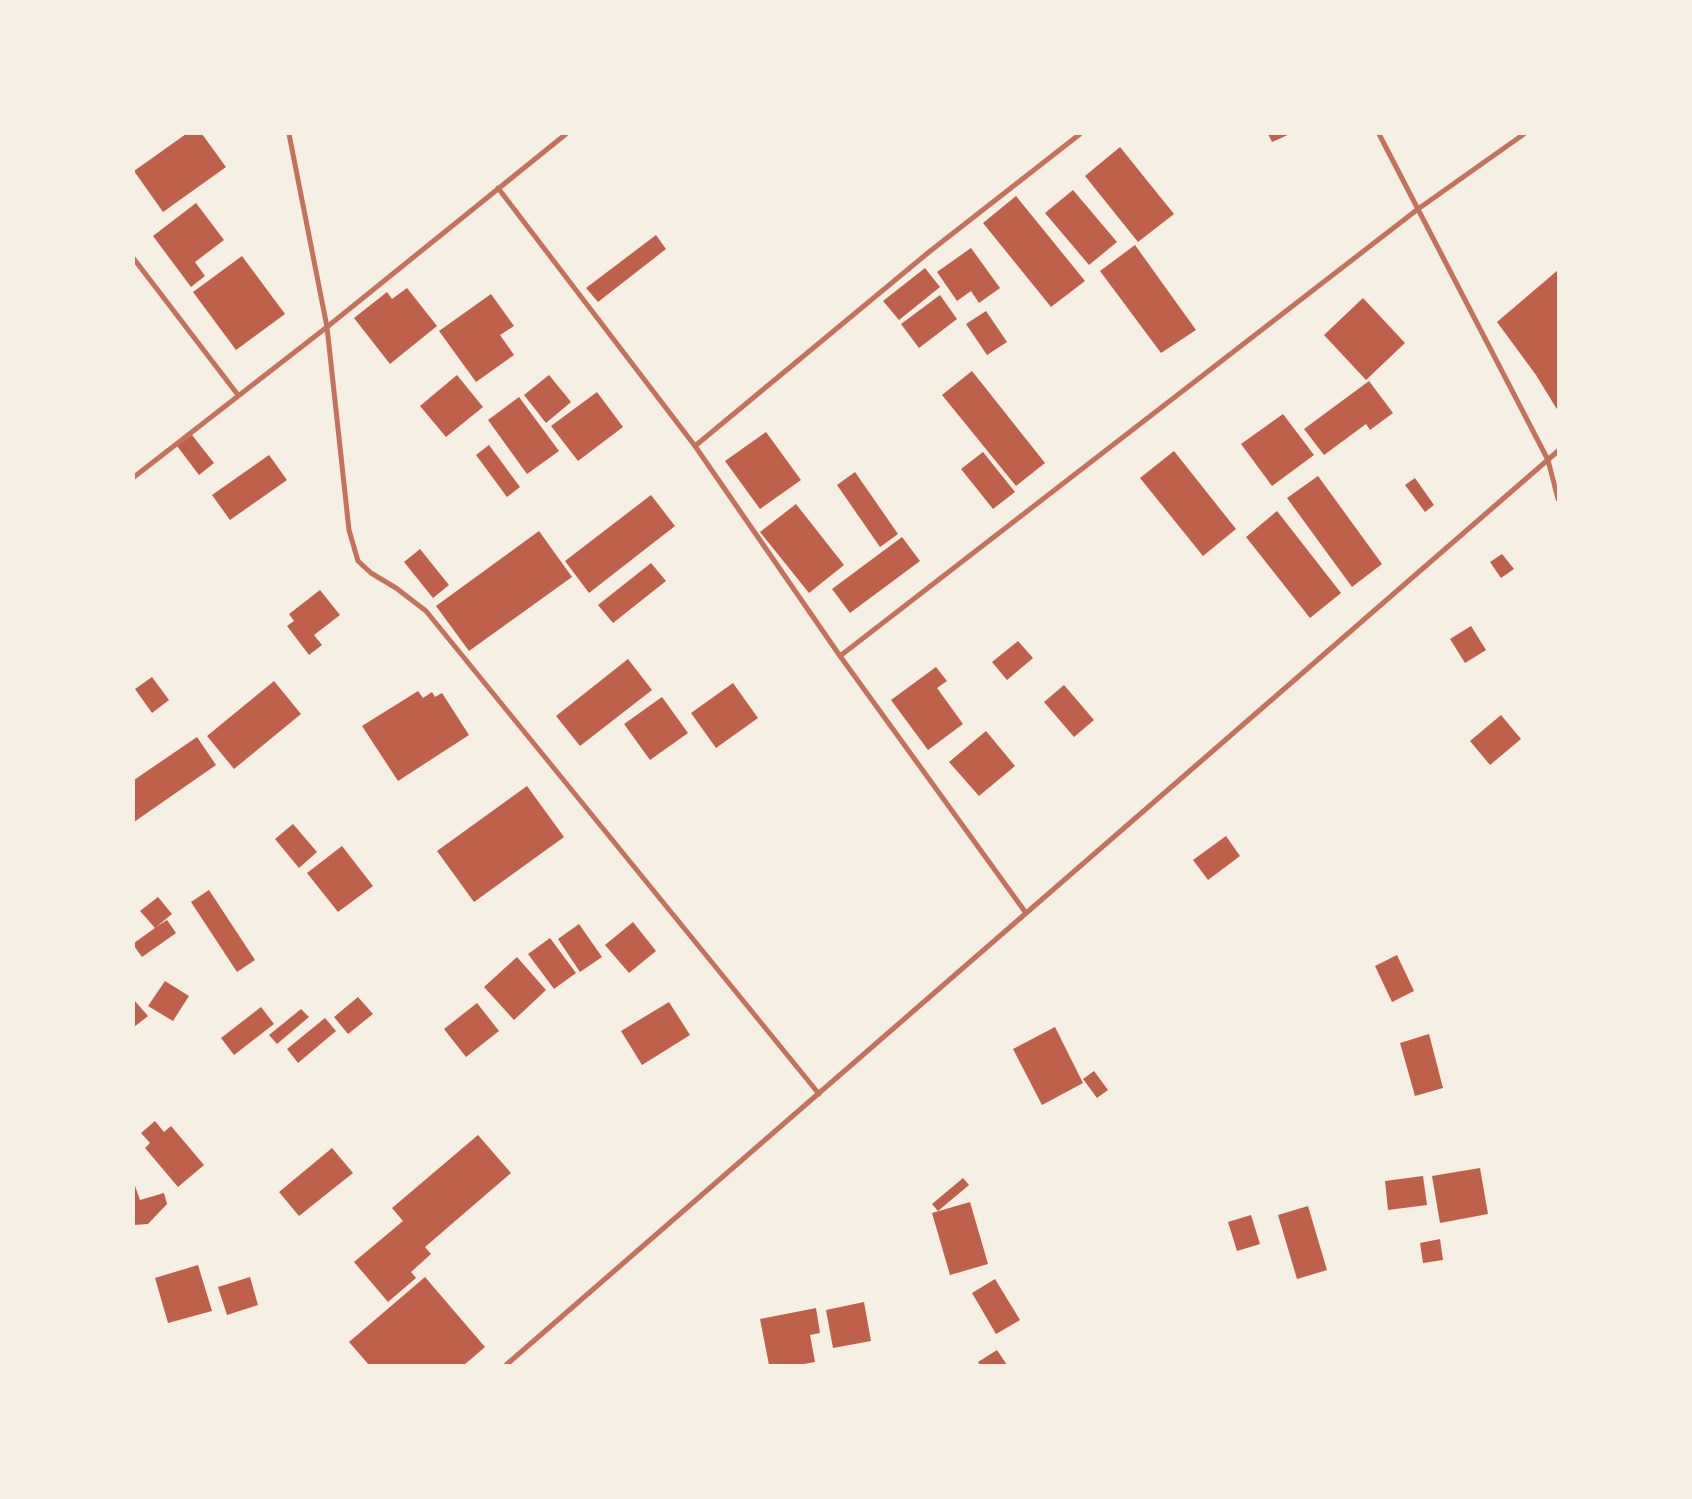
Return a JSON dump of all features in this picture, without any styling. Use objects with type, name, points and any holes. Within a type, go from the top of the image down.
[{"type":"street","points":[[289,134],[327,327],[349,530],[358,561],[371,573],[396,588],[426,611],[819,1094]]},
{"type":"street","points":[[134,477],[327,327],[566,134]]},
{"type":"street","points":[[695,446],[929,252],[1080,134]]},
{"type":"street","points":[[1380,134],[1548,460],[1558,499]]},
{"type":"street","points":[[840,656],[1418,209],[1524,134]]},
{"type":"street","points":[[498,188],[695,446],[840,656],[1026,913]]},
{"type":"street","points":[[134,259],[238,395]]},
{"type":"street","points":[[506,1365],[1558,451]]},
{"type":"building","points":[[186,134],[202,134],[226,167],[163,212],[134,171]]},
{"type":"building","points":[[1268,134],[1290,134],[1272,142]]},
{"type":"building","points":[[1120,147],[1174,214],[1138,242],[1085,176]]},
{"type":"building","points":[[1073,190],[1117,242],[1089,265],[1045,213]]},
{"type":"building","points":[[1016,196],[1085,281],[1051,307],[983,223]]},
{"type":"building","points":[[196,203],[224,240],[195,262],[205,276],[191,287],[153,236]]},
{"type":"building","points":[[656,235],[666,249],[598,302],[586,288]]},
{"type":"building","points":[[1135,245],[1196,330],[1161,353],[1100,271]]},
{"type":"building","points":[[971,248],[1000,288],[979,303],[971,291],[957,301],[937,272]]},
{"type":"building","points":[[242,256],[285,314],[236,350],[193,292]]},
{"type":"building","points":[[925,268],[940,287],[899,320],[883,301]]},
{"type":"building","points":[[1558,270],[1558,411],[1536,375],[1497,322]]},
{"type":"building","points":[[407,288],[437,326],[390,364],[354,318],[387,292],[392,299]]},
{"type":"building","points":[[491,294],[514,326],[500,335],[514,355],[476,382],[439,331]]},
{"type":"building","points":[[940,295],[957,319],[919,348],[901,324]]},
{"type":"building","points":[[1363,298],[1405,343],[1366,380],[1324,335]]},
{"type":"building","points":[[986,311],[1007,342],[987,355],[966,324]]},
{"type":"building","points":[[972,371],[1045,463],[1016,486],[942,395]]},
{"type":"building","points":[[457,375],[483,407],[446,437],[420,406]]},
{"type":"building","points":[[549,375],[571,402],[546,423],[524,395]]},
{"type":"building","points":[[1369,381],[1393,413],[1370,430],[1366,424],[1324,455],[1304,429]]},
{"type":"building","points":[[597,392],[623,427],[578,461],[551,426]]},
{"type":"building","points":[[519,397],[559,451],[527,474],[488,420]]},
{"type":"building","points":[[1283,414],[1314,455],[1272,486],[1241,444]]},
{"type":"building","points":[[766,432],[801,480],[760,509],[725,461]]},
{"type":"building","points":[[192,435],[214,463],[199,475],[177,446]]},
{"type":"building","points":[[489,445],[520,487],[507,497],[476,455]]},
{"type":"building","points":[[1174,451],[1236,529],[1203,556],[1140,478]]},
{"type":"building","points":[[983,452],[1015,492],[993,509],[961,469]]},
{"type":"building","points":[[269,455],[287,480],[230,520],[212,495]]},
{"type":"building","points":[[855,472],[898,534],[880,547],[837,485]]},
{"type":"building","points":[[1318,476],[1382,564],[1352,587],[1287,498]]},
{"type":"building","points":[[1415,478],[1434,505],[1425,512],[1405,485]]},
{"type":"building","points":[[651,495],[675,526],[589,593],[565,561]]},
{"type":"building","points":[[796,504],[844,565],[809,593],[760,532]]},
{"type":"building","points":[[1277,511],[1341,593],[1310,618],[1246,537]]},
{"type":"building","points":[[539,531],[572,577],[469,651],[436,606]]},
{"type":"building","points":[[902,537],[920,561],[850,613],[832,589]]},
{"type":"building","points":[[420,549],[449,585],[433,598],[404,562]]},
{"type":"building","points":[[1502,554],[1514,569],[1501,578],[1490,562]]},
{"type":"building","points":[[651,563],[666,581],[613,623],[598,605]]},
{"type":"building","points":[[320,590],[340,615],[314,635],[322,645],[309,655],[287,626],[294,621],[289,614]]},
{"type":"building","points":[[1471,626],[1486,650],[1465,663],[1450,639]]},
{"type":"building","points":[[1018,641],[1033,658],[1007,680],[992,662]]},
{"type":"building","points":[[628,659],[652,690],[580,746],[556,716]]},
{"type":"building","points":[[936,667],[947,681],[937,688],[963,724],[928,750],[891,700]]},
{"type":"building","points":[[152,677],[169,700],[152,713],[135,689]]},
{"type":"building","points":[[274,681],[301,714],[234,769],[207,736]]},
{"type":"building","points":[[733,683],[758,718],[716,748],[691,713]]},
{"type":"building","points":[[1064,685],[1094,720],[1074,737],[1044,702]]},
{"type":"building","points":[[418,691],[423,698],[432,692],[435,697],[442,693],[469,735],[398,781],[362,726]]},
{"type":"building","points":[[662,697],[688,733],[650,760],[624,724]]},
{"type":"building","points":[[1501,715],[1521,739],[1490,765],[1470,741]]},
{"type":"building","points":[[986,731],[1015,766],[979,796],[949,762]]},
{"type":"building","points":[[197,737],[216,765],[134,822],[134,780]]},
{"type":"building","points":[[527,786],[564,837],[474,902],[437,851]]},
{"type":"building","points":[[293,824],[317,852],[299,868],[275,839]]},
{"type":"building","points":[[1226,836],[1240,856],[1208,880],[1193,860]]},
{"type":"building","points":[[342,846],[373,886],[338,912],[307,873]]},
{"type":"building","points":[[209,890],[255,960],[237,972],[191,902]]},
{"type":"building","points":[[158,897],[172,914],[156,927],[167,920],[176,933],[142,957],[134,943],[155,928],[140,911]]},
{"type":"building","points":[[633,922],[656,951],[629,973],[605,945]]},
{"type":"building","points":[[579,924],[602,957],[580,972],[558,939]]},
{"type":"building","points":[[550,938],[576,973],[554,989],[528,954]]},
{"type":"building","points":[[1397,955],[1414,991],[1392,1002],[1375,966]]},
{"type":"building","points":[[517,957],[546,990],[514,1020],[484,987]]},
{"type":"building","points":[[165,981],[189,996],[173,1021],[148,1006]]},
{"type":"building","points":[[358,997],[373,1014],[348,1034],[334,1017]]},
{"type":"building","points":[[134,1000],[148,1016],[134,1027]]},
{"type":"building","points":[[669,1002],[690,1035],[642,1065],[621,1031]]},
{"type":"building","points":[[477,1003],[499,1031],[466,1057],[444,1029]]},
{"type":"building","points":[[261,1007],[274,1024],[234,1055],[221,1038]]},
{"type":"building","points":[[301,1009],[309,1017],[277,1044],[269,1035]]},
{"type":"building","points":[[325,1018],[336,1031],[298,1063],[287,1049]]},
{"type":"building","points":[[1055,1027],[1083,1083],[1042,1105],[1013,1049]]},
{"type":"building","points":[[1429,1034],[1443,1088],[1415,1096],[1400,1043]]},
{"type":"building","points":[[1094,1071],[1108,1090],[1097,1098],[1083,1079]]},
{"type":"building","points":[[155,1121],[164,1132],[171,1126],[204,1165],[178,1187],[145,1148],[150,1143],[141,1133]]},
{"type":"building","points":[[478,1135],[511,1173],[425,1247],[431,1254],[411,1272],[416,1278],[388,1302],[354,1262],[403,1221],[392,1208]]},
{"type":"building","points":[[332,1148],[353,1173],[299,1216],[279,1192]]},
{"type":"building","points":[[1480,1168],[1488,1214],[1440,1223],[1432,1176]]},
{"type":"building","points":[[1423,1176],[1427,1205],[1388,1210],[1385,1181]]},
{"type":"building","points":[[963,1178],[969,1185],[938,1211],[932,1204]]},
{"type":"building","points":[[134,1183],[140,1200],[164,1193],[167,1204],[148,1224],[134,1225]]},
{"type":"building","points":[[970,1202],[988,1264],[950,1275],[932,1213]]},
{"type":"building","points":[[1308,1206],[1327,1270],[1297,1279],[1278,1215]]},
{"type":"building","points":[[1251,1215],[1260,1244],[1237,1251],[1228,1222]]},
{"type":"building","points":[[1440,1239],[1443,1260],[1423,1263],[1420,1243]]},
{"type":"building","points":[[198,1265],[212,1311],[168,1323],[155,1278]]},
{"type":"building","points":[[250,1277],[258,1305],[227,1315],[218,1287]]},
{"type":"building","points":[[425,1277],[485,1347],[464,1365],[369,1365],[349,1342]]},
{"type":"building","points":[[995,1279],[1020,1320],[996,1334],[972,1293]]},
{"type":"building","points":[[864,1302],[871,1341],[833,1348],[826,1310]]},
{"type":"building","points":[[816,1308],[820,1333],[810,1335],[815,1362],[798,1365],[769,1365],[760,1319]]},
{"type":"building","points":[[997,1350],[1007,1365],[980,1365],[978,1362]]}]
